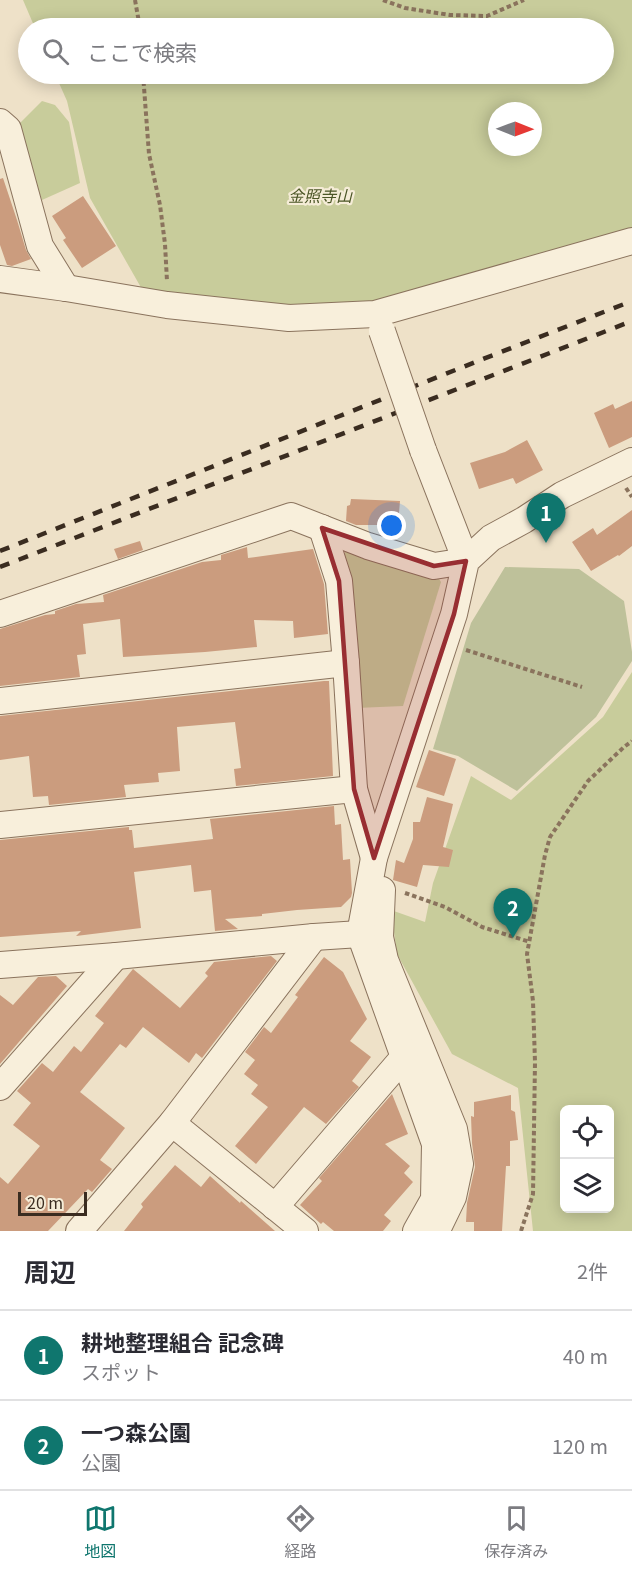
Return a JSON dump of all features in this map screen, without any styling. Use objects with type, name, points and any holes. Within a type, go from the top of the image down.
[{"type":"street","points":[[0,122],[8,129],[40,246],[66,288]]},
{"type":"street","points":[[0,279],[167,305],[289,318],[378,323],[632,241]]},
{"type":"street","points":[[378,323],[423,450],[466,561],[454,614],[374,858],[360,934],[435,1144],[434,1199],[416,1231]]},
{"type":"street","points":[[0,614],[291,516],[368,546],[434,566],[466,561],[491,538],[562,495],[632,461]]},
{"type":"street","points":[[322,528],[339,580],[354,789],[374,858]]},
{"type":"street","points":[[0,701],[346,663]]},
{"type":"street","points":[[401,777],[394,834],[380,895],[380,937],[385,960],[454,1129],[460,1164],[453,1197],[437,1231]]},
{"type":"street","points":[[0,825],[354,789]]},
{"type":"street","points":[[0,965],[360,934]]},
{"type":"street","points":[[85,1229],[172,1123],[314,937]]},
{"type":"street","points":[[0,1087],[116,956]]},
{"type":"street","points":[[275,1207],[403,1058]]},
{"type":"street","points":[[172,1123],[305,1231]]},
{"type":"path","points":[[135,0],[138,18]]},
{"type":"path","points":[[383,0],[405,8],[450,15],[487,16],[524,0]]},
{"type":"path","points":[[144,84],[149,154],[165,244],[167,305]]},
{"type":"path","points":[[444,643],[582,687]]},
{"type":"path","points":[[521,1231],[534,1194],[535,1062],[533,1001],[527,954],[545,855],[550,837],[588,781],[632,741]]},
{"type":"path","points":[[382,885],[445,907],[482,927],[530,942]]},
{"type":"highlighted area","points":[[322,528],[434,566],[466,561],[454,614],[374,858],[354,789],[339,581]]},
{"type":"green space","name":"金照寺山","points":[[23,0],[632,0],[632,228],[322,322],[143,291],[90,198],[67,101],[59,84],[614,84],[614,18],[31,18]]},
{"type":"green space","points":[[42,101],[55,105],[69,122],[80,183],[42,200],[16,127]]},
{"type":"green space","points":[[346,548],[437,576],[441,582],[403,706],[356,708],[343,560]]},
{"type":"green space","points":[[505,567],[579,569],[624,601],[632,652],[632,661],[596,717],[517,791],[458,756],[433,749],[471,623]]},
{"type":"green space","points":[[632,672],[632,1231],[533,1231],[518,1088],[452,1054],[397,954],[391,910],[425,922],[433,883],[471,776],[511,800],[603,717]]},
{"type":"building","points":[[3,178],[31,259],[12,266],[7,265],[0,245],[0,179]]},
{"type":"building","points":[[83,196],[116,246],[82,268],[63,240],[66,238],[52,216]]},
{"type":"building","points":[[632,401],[632,437],[609,448],[594,413],[613,404],[615,409]]},
{"type":"building","points":[[527,440],[543,470],[516,484],[513,478],[479,489],[470,463],[505,452]]},
{"type":"building","points":[[351,499],[400,501],[398,525],[356,525],[346,521],[347,506],[350,505]]},
{"type":"building","points":[[632,510],[632,546],[591,571],[572,542],[593,528],[597,535]]},
{"type":"building","points":[[140,541],[143,550],[118,559],[114,549]]},
{"type":"building","points":[[247,547],[248,558],[313,549],[324,584],[328,634],[294,638],[293,621],[254,620],[257,647],[123,657],[120,619],[83,624],[86,654],[77,655],[80,677],[0,686],[0,629],[55,614],[55,611],[76,604],[104,602],[103,595],[202,562],[221,560],[221,555]]},
{"type":"building","points":[[329,681],[333,776],[236,786],[234,769],[241,768],[235,722],[177,727],[180,771],[158,773],[159,782],[124,785],[126,797],[49,805],[48,796],[33,797],[29,756],[0,760],[0,716]]},
{"type":"building","points":[[429,750],[456,759],[444,796],[416,787]]},
{"type":"building","points":[[427,797],[453,804],[443,847],[453,850],[449,867],[423,865],[417,887],[393,880],[396,860],[404,863],[413,839],[413,822],[420,822]]},
{"type":"building","points":[[334,806],[335,825],[341,824],[343,860],[350,859],[352,893],[341,907],[225,919],[238,929],[215,931],[211,890],[194,892],[191,865],[134,872],[141,928],[76,936],[81,931],[0,937],[0,840],[129,827],[129,830],[132,830],[134,848],[213,839],[210,819]]},
{"type":"building","points":[[271,956],[277,961],[202,1058],[196,1053],[189,1063],[143,1027],[126,1048],[120,1044],[80,1092],[125,1128],[100,1160],[112,1169],[92,1192],[88,1189],[48,1231],[0,1231],[0,1177],[8,1184],[40,1146],[13,1125],[31,1103],[17,1091],[42,1063],[53,1072],[74,1046],[81,1052],[104,1023],[95,1016],[133,969],[180,1008],[208,976],[205,973],[214,962]]},
{"type":"building","points":[[324,957],[343,972],[367,1019],[350,1041],[371,1057],[352,1081],[359,1087],[326,1124],[304,1107],[256,1164],[235,1146],[268,1107],[251,1094],[258,1085],[244,1074],[255,1060],[245,1052],[264,1027],[271,1033],[298,997],[295,995]]},
{"type":"building","points":[[56,976],[67,986],[0,1064],[0,995],[13,1005],[38,977]]},
{"type":"building","points":[[392,1094],[408,1134],[385,1144],[410,1166],[404,1173],[413,1182],[384,1215],[391,1221],[383,1231],[334,1231],[323,1222],[321,1224],[300,1205],[322,1181],[319,1178]]},
{"type":"building","points":[[511,1095],[511,1110],[515,1112],[518,1140],[510,1141],[510,1166],[506,1166],[502,1231],[474,1231],[474,1222],[466,1222],[467,1203],[475,1167],[471,1116],[474,1117],[474,1102]]},
{"type":"building","points":[[175,1165],[201,1187],[210,1176],[275,1231],[124,1231],[143,1207],[141,1204]]},
{"type":"railway","points":[[0,551],[632,301]]},
{"type":"railway","points":[[0,567],[632,321]]},
{"type":"place","name":"耕地整理組合 記念碑","points":[[546,543]]},
{"type":"place","name":"一つ森公園","points":[[513,938]]}]
